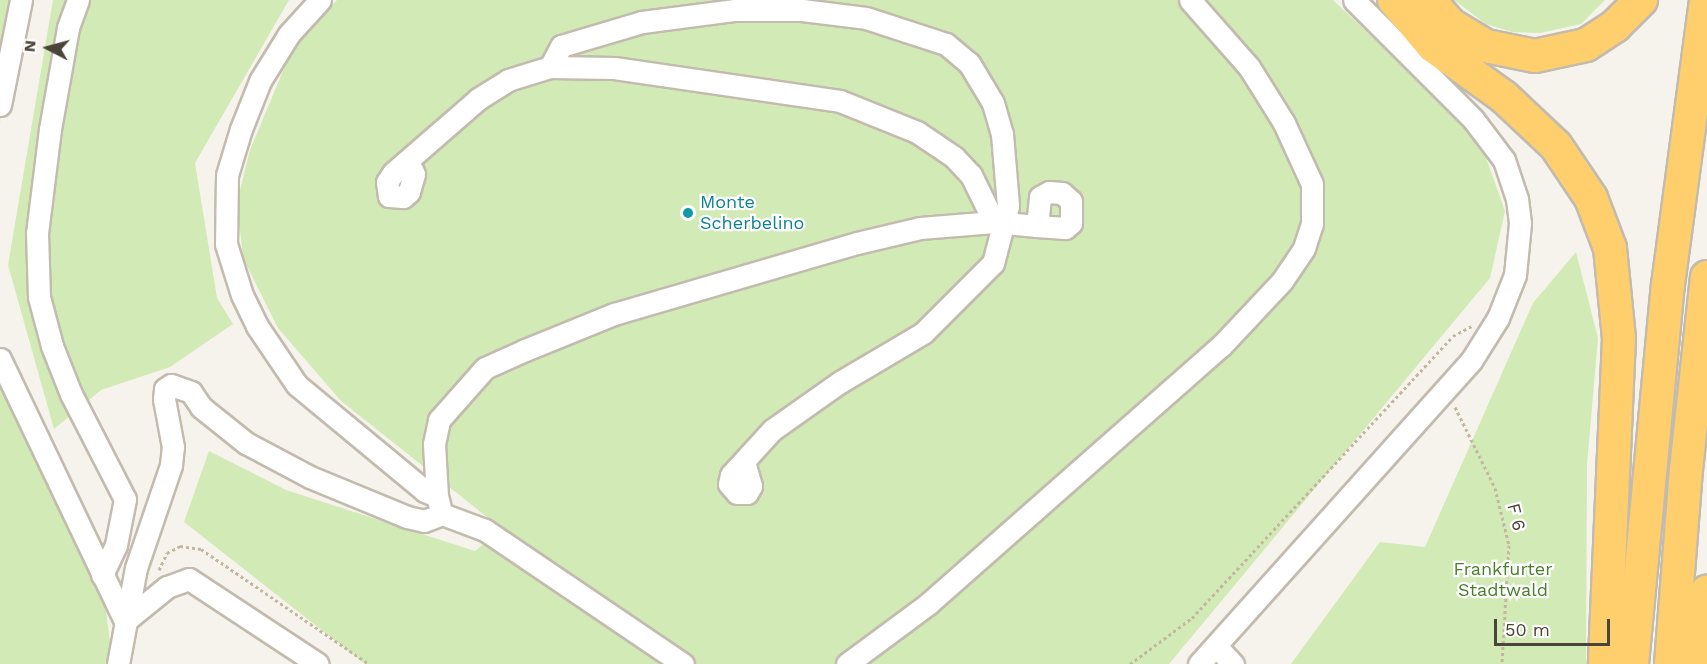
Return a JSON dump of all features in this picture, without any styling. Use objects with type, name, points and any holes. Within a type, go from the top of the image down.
[{"type":"highway","points":[[1394,0],[1433,46],[1504,97],[1556,146],[1591,198],[1610,248],[1619,338],[1605,664]]},
{"type":"highway","points":[[1429,0],[1451,25],[1486,46],[1535,56],[1566,52],[1594,41],[1616,26],[1641,0]]},
{"type":"highway","points":[[1683,165],[1684,0]]},
{"type":"highway","points":[[1632,664],[1655,406],[1683,165],[1706,0]]},
{"type":"highway","points":[[1671,664],[1686,470],[1707,277]]},
{"type":"highway","points":[[1699,664],[1707,591]]},
{"type":"highway","points":[[1705,664],[1707,656]]},
{"type":"lane","points":[[0,105],[21,0]]},
{"type":"lane","points":[[78,0],[68,28],[50,129],[37,233],[38,276],[39,297],[52,346],[71,394],[125,499],[116,545],[102,575]]},
{"type":"lane","points":[[320,0],[289,34],[261,81],[241,129],[227,175],[225,244],[242,295],[257,326],[297,385],[440,505],[485,530],[683,664]]},
{"type":"lane","points":[[847,664],[928,604],[1212,353],[1282,281],[1304,248],[1315,201],[1312,184],[1298,153],[1249,67],[1190,0]]},
{"type":"lane","points":[[1199,664],[1446,389],[1491,331],[1508,297],[1518,250],[1520,223],[1512,179],[1492,140],[1354,0]]},
{"type":"lane","points":[[550,67],[561,46],[577,39],[642,22],[735,10],[802,10],[866,18],[910,30],[946,44],[969,63],[993,102],[1002,134],[1008,183],[993,263],[961,299],[923,333],[840,382],[772,430],[744,462]]},
{"type":"lane","points":[[408,162],[478,99],[508,80],[550,67],[614,68],[682,75],[840,101],[917,132],[954,157],[971,175],[999,223]]},
{"type":"lane","points":[[440,505],[434,444],[439,420],[485,368],[614,314],[749,273],[920,228],[999,223],[1037,226]]},
{"type":"lane","points":[[0,359],[125,621]]},
{"type":"lane","points":[[118,664],[136,568],[171,465],[172,438],[164,399],[165,389],[171,385],[191,392],[201,407],[246,443],[294,469],[407,517],[424,521],[440,505]]},
{"type":"lane","points":[[125,621],[167,587],[189,579],[213,592],[318,664]]},
{"type":"lane","points":[[1216,646],[1233,664]]},
{"type":"path","points":[[1130,664],[1192,618],[1453,336],[1462,328],[1478,325],[1491,331]]},
{"type":"path","name":"F 6","points":[[1446,389],[1495,488],[1509,545],[1502,664]]},
{"type":"path","points":[[158,572],[167,553],[174,549],[180,546],[201,549],[369,664]]},
{"type":"green space","points":[[0,0],[24,0],[0,122]]},
{"type":"green space","points":[[53,0],[289,0],[195,163],[217,298],[233,324],[170,367],[101,390],[54,429],[8,265]]},
{"type":"green space","points":[[337,0],[1333,0],[1479,138],[1505,211],[1490,278],[1169,664],[365,664],[184,522],[209,451],[286,490],[475,551],[502,529],[341,401],[278,328],[243,258],[237,202],[250,150],[295,42]]},
{"type":"green space","points":[[1454,0],[1605,0],[1581,24],[1540,33],[1512,32],[1486,24]]},
{"type":"green space","name":"Frankfurter Stadtwald","points":[[1576,252],[1598,338],[1587,465],[1586,664],[1291,664],[1380,542],[1425,547],[1533,303]]},
{"type":"green space","points":[[0,365],[102,581],[113,664],[0,664]]},
{"type":"place","name":"Monte Scherbelino","points":[[688,213]]}]
